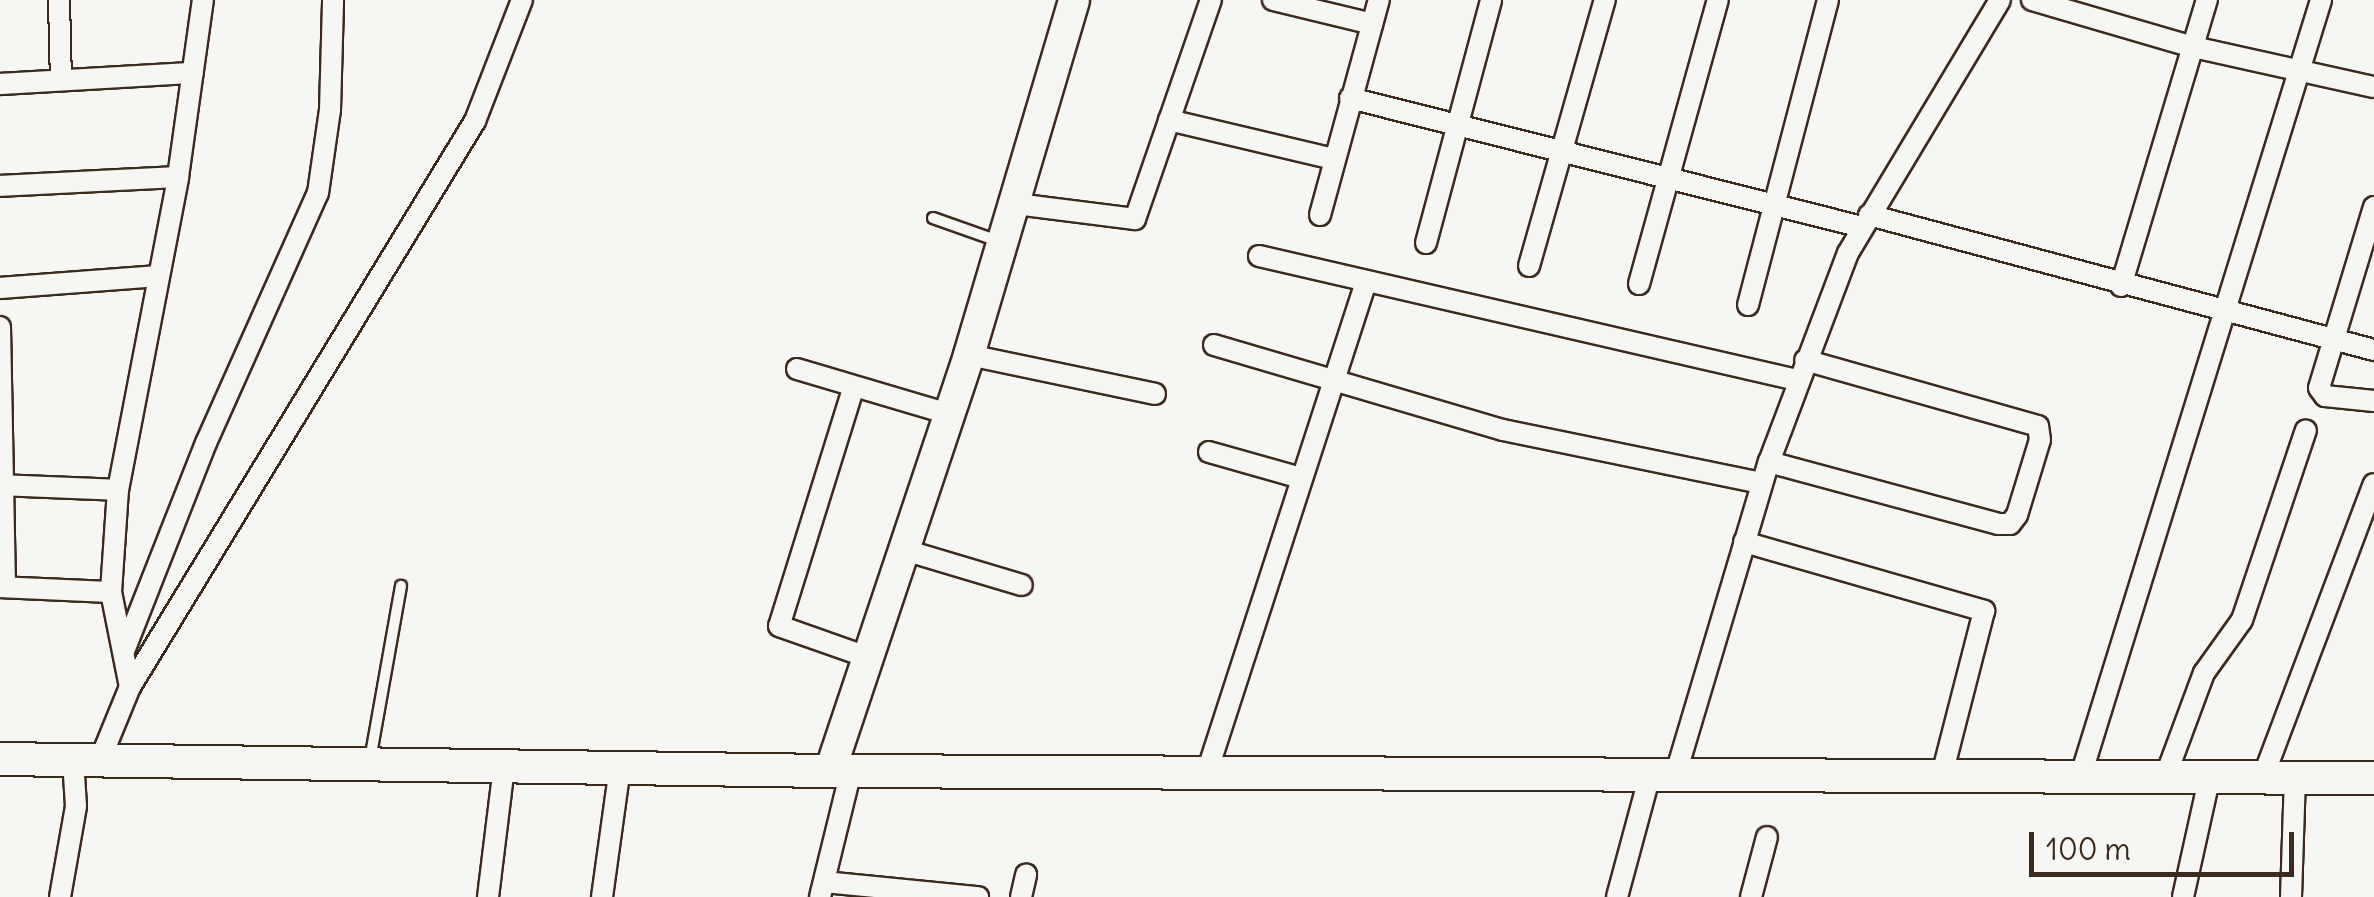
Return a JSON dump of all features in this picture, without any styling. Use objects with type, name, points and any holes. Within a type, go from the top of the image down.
[{"type":"main road","points":[[0,758],[840,771],[2374,778]]},
{"type":"street","points":[[60,0],[62,80]]},
{"type":"street","points":[[130,687],[111,592],[118,490],[178,178],[203,0]]},
{"type":"street","points":[[123,653],[206,443],[318,194],[330,110],[333,0]]},
{"type":"street","points":[[60,897],[87,760],[475,121],[522,0]]},
{"type":"street","points":[[978,897],[822,889],[840,771],[864,656],[969,355],[1074,0]]},
{"type":"street","points":[[1016,204],[1135,219],[1211,0]]},
{"type":"street","points":[[1274,0],[1372,24]]},
{"type":"street","points":[[1320,215],[1380,0]]},
{"type":"street","points":[[1426,243],[1491,0]]},
{"type":"street","points":[[1530,266],[1605,0]]},
{"type":"street","points":[[1639,284],[1718,0]]},
{"type":"street","points":[[1748,306],[1828,0]]},
{"type":"street","points":[[2032,0],[2193,47],[2374,87]]},
{"type":"street","points":[[2121,286],[2208,0]]},
{"type":"street","points":[[2081,776],[2320,0]]},
{"type":"street","points":[[1617,897],[1744,542],[1800,370],[1865,221],[1995,1]]},
{"type":"street","points":[[0,84],[193,73]]},
{"type":"street","points":[[1350,98],[1668,181],[1772,206],[1865,221],[2374,350]]},
{"type":"street","points":[[1169,120],[1334,160]]},
{"type":"street","points":[[0,186],[178,178]]},
{"type":"street","points":[[2374,207],[2320,392],[2374,401]]},
{"type":"street","points":[[1259,256],[1364,285],[1800,370],[2038,426],[2040,440],[2017,515],[2010,524],[1769,462]]},
{"type":"street","points":[[0,288],[160,276]]},
{"type":"street","points":[[1208,772],[1364,285]]},
{"type":"street","points":[[0,327],[2,587],[111,592]]},
{"type":"street","points":[[1214,345],[1332,384],[1503,430],[1762,483]]},
{"type":"street","points":[[969,355],[1155,394]]},
{"type":"street","points":[[797,369],[853,389],[946,413]]},
{"type":"street","points":[[853,389],[779,629],[864,656]]},
{"type":"street","points":[[2166,775],[2204,673],[2242,620],[2306,430]]},
{"type":"street","points":[[1210,452],[1301,478]]},
{"type":"street","points":[[2291,897],[2279,777],[2374,484]]},
{"type":"street","points":[[3,485],[118,490]]},
{"type":"street","points":[[1744,542],[1984,610],[1942,774]]},
{"type":"street","points":[[900,549],[1022,584]]},
{"type":"street","points":[[488,897],[504,767]]},
{"type":"street","points":[[602,897],[620,767]]},
{"type":"street","points":[[2184,897],[2210,775]]},
{"type":"street","points":[[1751,897],[1767,837]]},
{"type":"street","points":[[1020,897],[1026,874]]},
{"type":"lane","points":[[933,218],[1003,243]]},
{"type":"lane","points":[[369,766],[401,586]]}]
